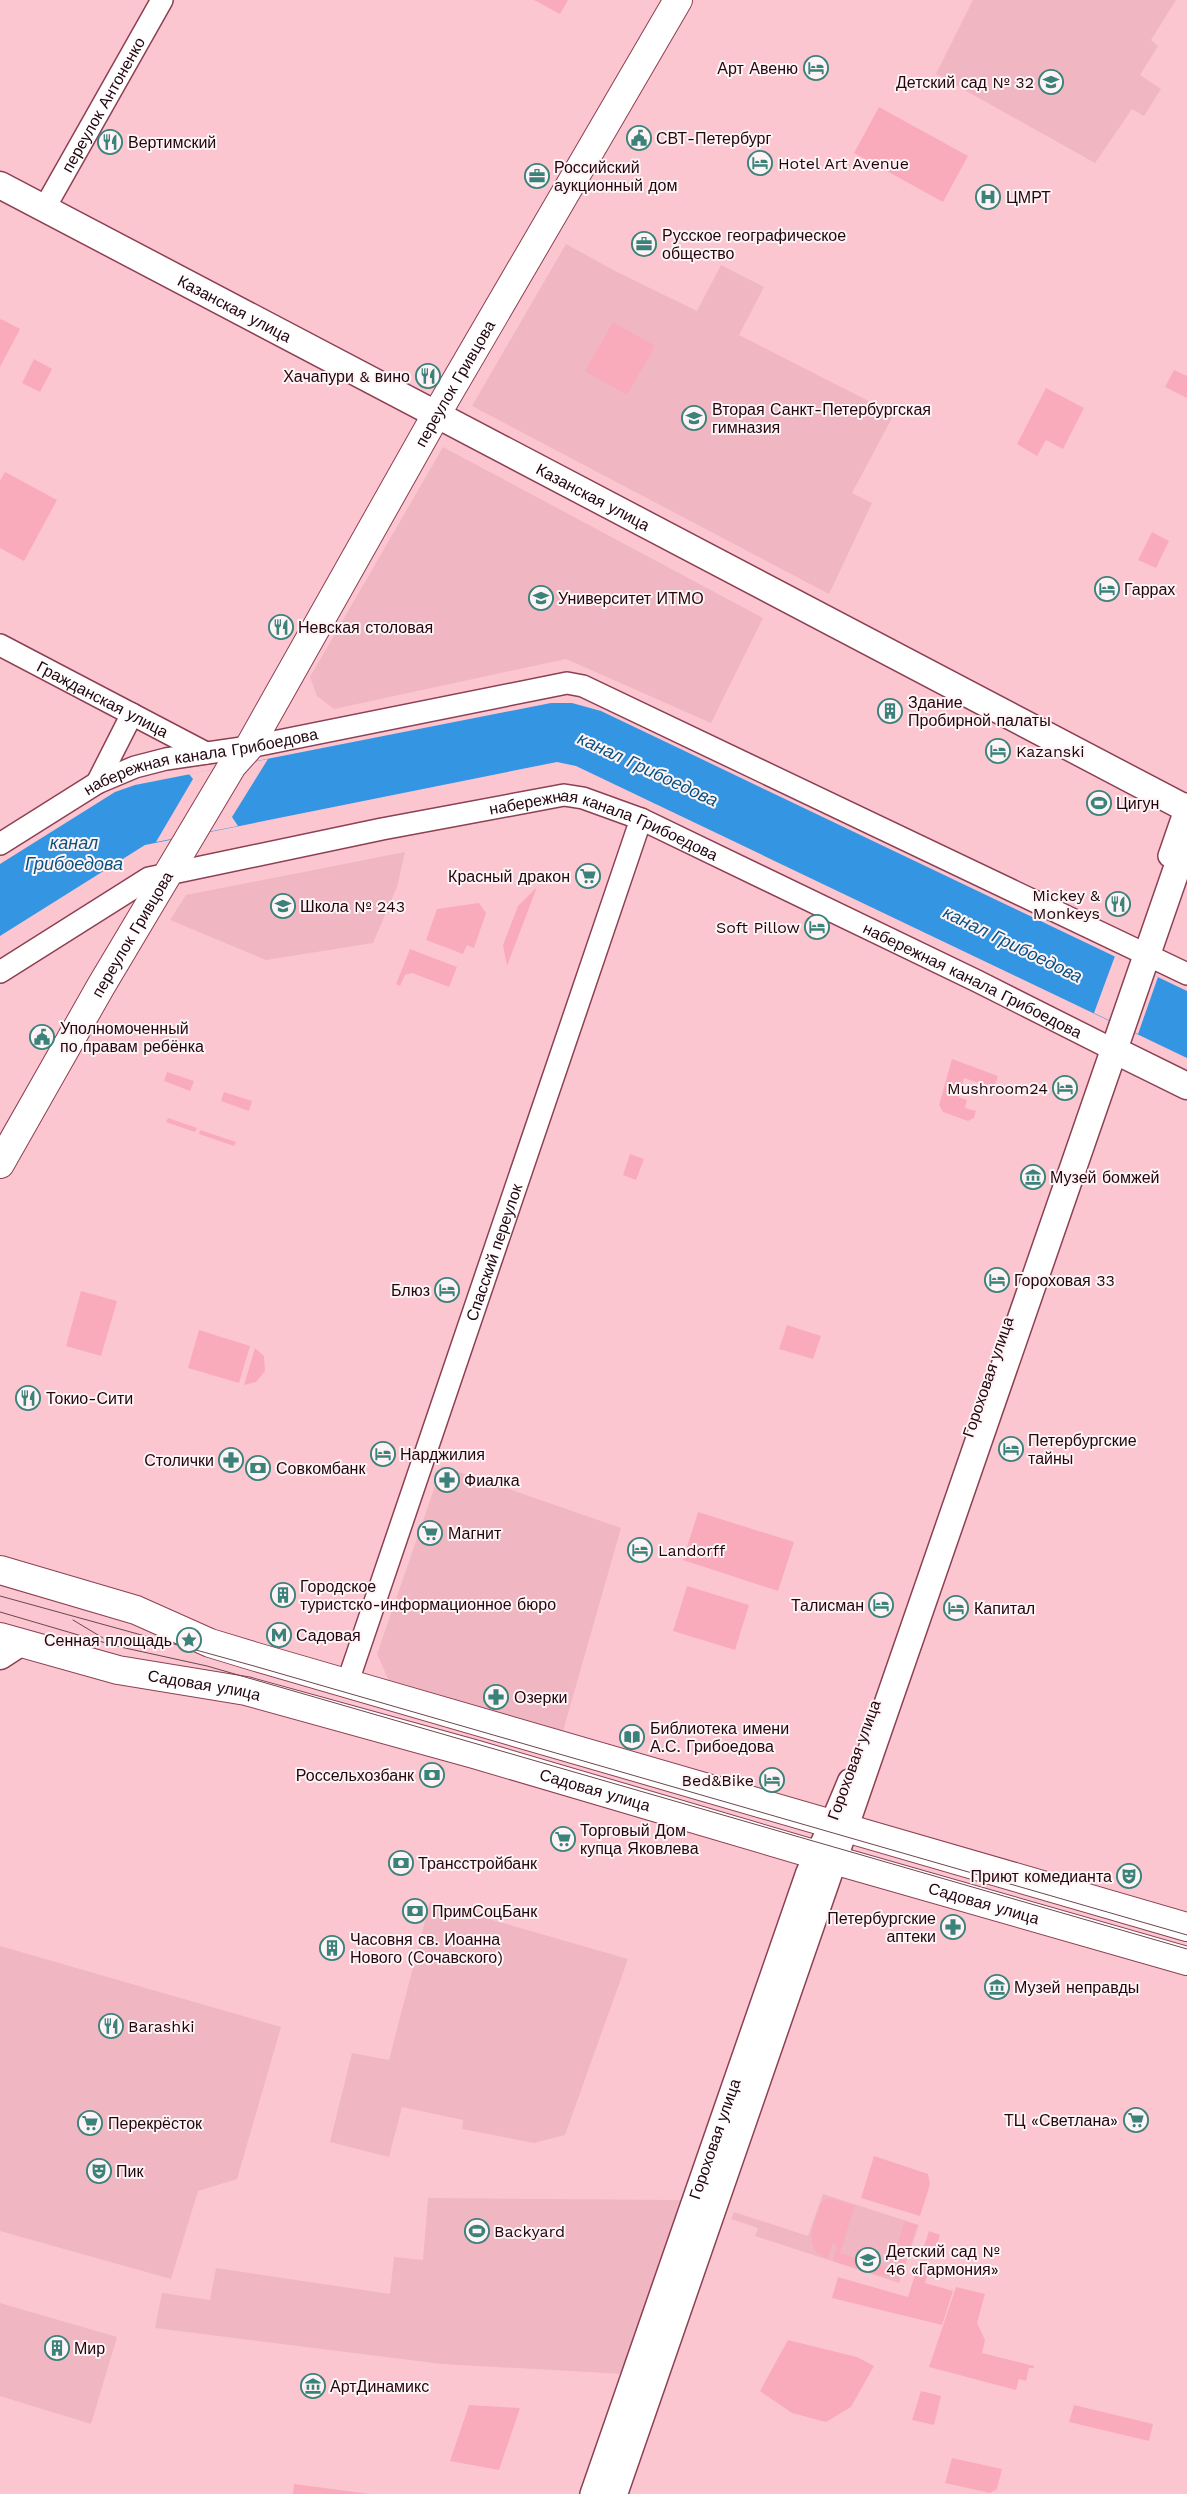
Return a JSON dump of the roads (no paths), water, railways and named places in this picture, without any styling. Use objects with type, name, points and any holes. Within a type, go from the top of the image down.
[{"type":"main road","name":"переулок Гривцова","points":[[0,1164],[168,873],[241,756],[436,415],[678,0]]},
{"type":"main road","name":"Садовая улица","points":[[0,1570],[136,1610],[210,1643],[1187,1927]]},
{"type":"main road","name":"Садовая улица","points":[[6,1646],[118,1670],[246,1691],[474,1754],[825,1858],[1187,1961]]},
{"type":"street","name":"переулок Антоненко","points":[[44,208],[162,0]]},
{"type":"street","name":"Казанская улица","points":[[0,185],[1186,807]]},
{"type":"street","name":"Гражданская улица","points":[[0,645],[206,753]]},
{"type":"street","name":"набережная канала Грибоедова","points":[[0,844],[97,783],[135,768],[166,759],[206,753],[241,756],[567,683],[583,686],[1139,959],[1187,974]]},
{"type":"street","points":[[97,783],[132,714]]},
{"type":"street","name":"набережная канала Грибоедова","points":[[0,972],[149,878],[382,828],[564,795],[583,798],[641,819],[977,981],[1112,1036],[1187,1086]]},
{"type":"street","points":[[1139,959],[1186,807]]},
{"type":"street","name":"Спасский переулок","points":[[347,1684],[641,819]]},
{"type":"street","points":[[1139,959],[1187,839]]},
{"type":"street","name":"Гороховая улица","points":[[614,2494],[825,1858],[1139,959]]},
{"type":"street","name":"Гороховая улица","points":[[591,2494],[806,1872],[825,1858]]},
{"type":"water","name":"канал Грибоедова","points":[[551,703],[572,703],[601,711],[1187,991],[1187,1058],[576,766],[557,762],[145,845],[0,936],[0,864],[115,792],[135,785]]},
{"type":"tram line","points":[[0,1596],[254,1666],[1187,1935]]},
{"type":"tram line","points":[[0,1612],[116,1646],[207,1666],[1187,1949]]},
{"type":"tram line","points":[[73,1620],[103,1638]]},
{"type":"place","name":"Арт Авеню","points":[[816,68]]},
{"type":"place","name":"Детский сад № 32","points":[[1051,82]]},
{"type":"place","name":"СВТ-Петербург","points":[[639,138]]},
{"type":"place","name":"Вертимский","points":[[110,142]]},
{"type":"place","name":"Hotel Art Avenue","points":[[760,163]]},
{"type":"place","name":"Российский аукционный дом","points":[[537,176]]},
{"type":"place","name":"ЦМРТ","points":[[988,197]]},
{"type":"place","name":"Русское географическое общество","points":[[644,244]]},
{"type":"place","name":"Хачапури & вино","points":[[428,376]]},
{"type":"place","name":"Вторая Санкт-Петербургская гимназия","points":[[694,418]]},
{"type":"place","name":"Гаррах","points":[[1107,589]]},
{"type":"place","name":"Университет ИТМО","points":[[541,598]]},
{"type":"place","name":"Невская столовая","points":[[281,627]]},
{"type":"place","name":"Здание Пробирной палаты","points":[[890,711]]},
{"type":"place","name":"Kazanski","points":[[998,751]]},
{"type":"place","name":"Цигун","points":[[1099,803]]},
{"type":"place","name":"Красный дракон","points":[[588,876]]},
{"type":"place","name":"Mickey & Monkeys","points":[[1118,904]]},
{"type":"place","name":"Школа № 243","points":[[283,906]]},
{"type":"place","name":"Soft Pillow","points":[[817,927]]},
{"type":"place","name":"Уполномоченный по правам ребёнка","points":[[42,1037]]},
{"type":"place","name":"Mushroom24","points":[[1065,1088]]},
{"type":"place","name":"Музей бомжей","points":[[1033,1177]]},
{"type":"place","name":"Гороховая 33","points":[[997,1280]]},
{"type":"place","name":"Блюз","points":[[447,1290]]},
{"type":"place","name":"Токио-Сити","points":[[28,1398]]},
{"type":"place","name":"Петербургские тайны","points":[[1011,1449]]},
{"type":"place","name":"Нарджилия","points":[[383,1454]]},
{"type":"place","name":"Столички","points":[[231,1460]]},
{"type":"place","name":"Совкомбанк","points":[[258,1468]]},
{"type":"place","name":"Фиалка","points":[[447,1480]]},
{"type":"place","name":"Магнит","points":[[430,1533]]},
{"type":"place","name":"Landorff","points":[[640,1550]]},
{"type":"place","name":"Городское туристско-информационное бюро","points":[[283,1595]]},
{"type":"place","name":"Талисман","points":[[881,1605]]},
{"type":"place","name":"Капитал","points":[[956,1608]]},
{"type":"place","name":"Садовая","points":[[279,1635]]},
{"type":"place","name":"Сенная площадь","points":[[189,1640]]},
{"type":"place","name":"Озерки","points":[[496,1697]]},
{"type":"place","name":"Библиотека имени А.С. Грибоедова","points":[[632,1737]]},
{"type":"place","name":"Россельхозбанк","points":[[432,1775]]},
{"type":"place","name":"Bed&Bike","points":[[772,1780]]},
{"type":"place","name":"Торговый Дом купца Яковлева","points":[[563,1839]]},
{"type":"place","name":"Трансстройбанк","points":[[401,1863]]},
{"type":"place","name":"Приют комедианта","points":[[1129,1876]]},
{"type":"place","name":"ПримСоцБанк","points":[[415,1911]]},
{"type":"place","name":"Петербургские аптеки","points":[[953,1927]]},
{"type":"place","name":"Часовня св. Иоанна Нового (Сочавского)","points":[[332,1948]]},
{"type":"place","name":"Музей неправды","points":[[997,1987]]},
{"type":"place","name":"Barashki","points":[[111,2026]]},
{"type":"place","name":"ТЦ «Светлана»","points":[[1136,2120]]},
{"type":"place","name":"Перекрёсток","points":[[90,2123]]},
{"type":"place","name":"Пик","points":[[99,2171]]},
{"type":"place","name":"Backyard","points":[[477,2231]]},
{"type":"place","name":"Детский сад № 46 «Гармония»","points":[[868,2260]]},
{"type":"place","name":"Мир","points":[[57,2348]]},
{"type":"place","name":"АртДинамикс","points":[[313,2386]]}]
